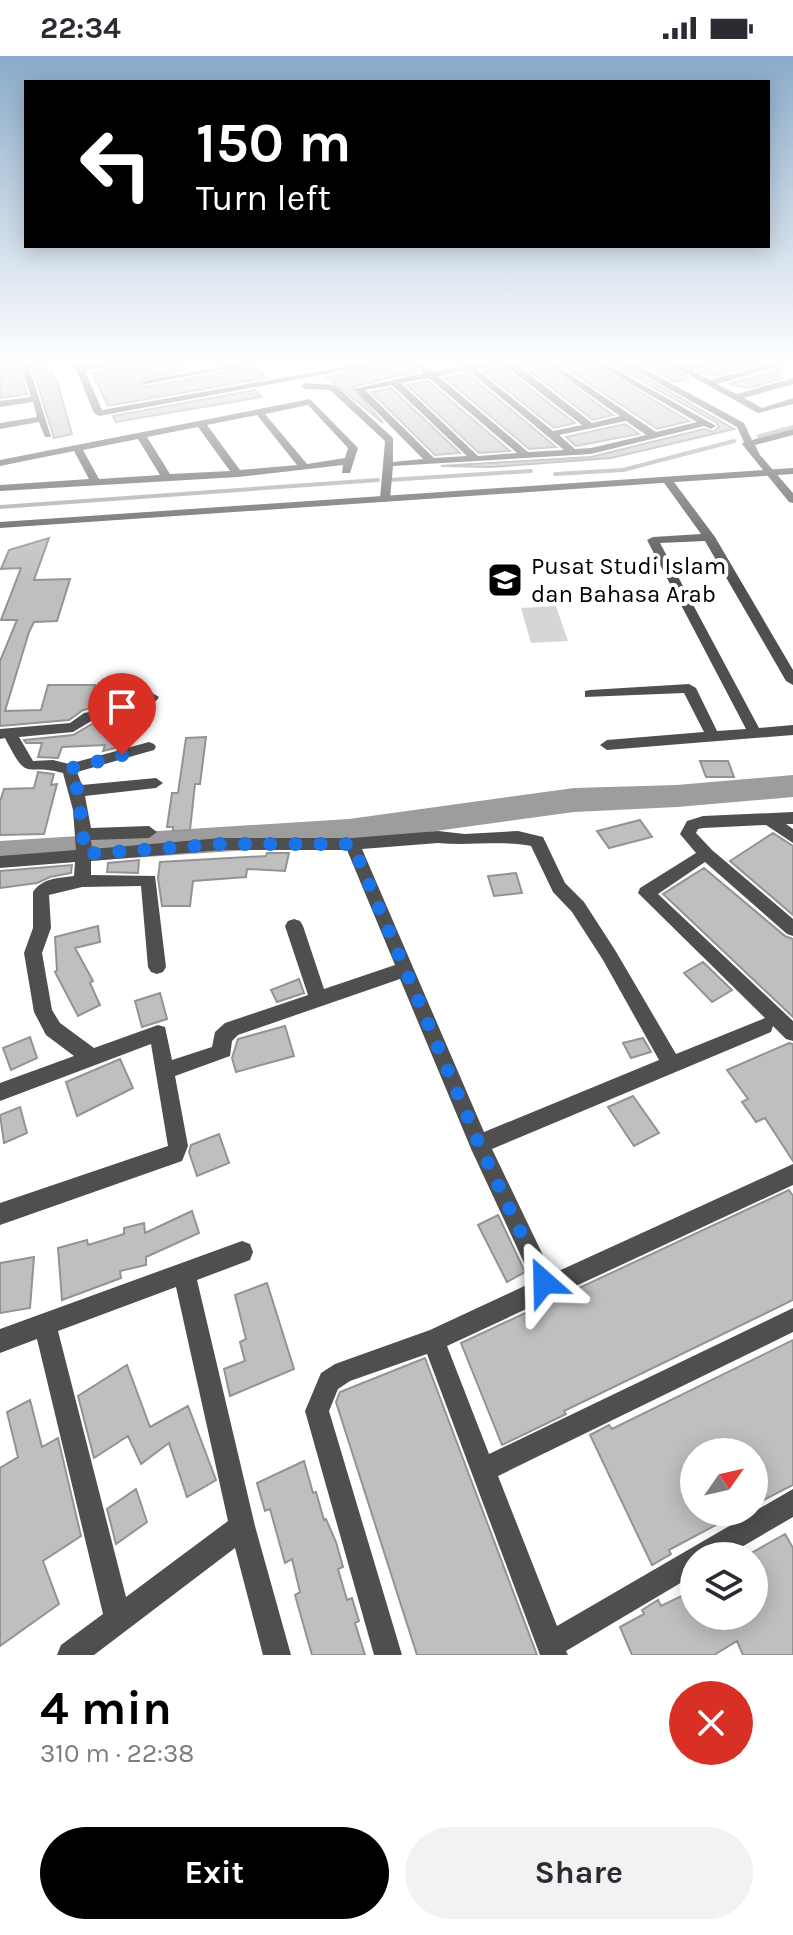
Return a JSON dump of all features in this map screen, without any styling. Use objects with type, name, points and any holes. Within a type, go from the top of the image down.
[{"type":"street","points":[[23,486],[6,462],[141,435],[167,478]]},
{"type":"street","points":[[209,435],[238,474]]},
{"type":"street","points":[[278,435],[304,467]]},
{"type":"street","points":[[0,488],[346,466],[352,446],[341,435]]},
{"type":"street","points":[[384,435],[391,445],[385,499]]},
{"type":"street","points":[[403,435],[432,462]]},
{"type":"street","points":[[450,435],[476,459]]},
{"type":"street","points":[[501,435],[525,455]]},
{"type":"street","points":[[553,435],[573,452]]},
{"type":"street","points":[[652,435],[656,437]]},
{"type":"street","points":[[396,464],[573,452],[664,435]]},
{"type":"street","points":[[746,435],[747,444],[793,500]]},
{"type":"street","points":[[747,444],[783,435]]},
{"type":"street","points":[[77,448],[96,482]]},
{"type":"street","points":[[0,525],[793,471]]},
{"type":"street","points":[[667,480],[709,537],[793,681]]},
{"type":"street","points":[[709,537],[653,540],[755,733]]},
{"type":"street","points":[[590,694],[689,688],[713,737]]},
{"type":"street","points":[[149,747],[69,769],[53,765],[30,766],[5,734],[73,727],[89,716],[130,709],[152,697]]},
{"type":"street","points":[[607,745],[793,730]]},
{"type":"street","points":[[69,769],[78,791],[85,844],[82,881]]},
{"type":"street","points":[[78,791],[156,783]]},
{"type":"street","points":[[793,818],[692,825],[688,834],[706,854],[793,929]]},
{"type":"street","points":[[769,819],[793,837]]},
{"type":"street","points":[[0,862],[149,832]]},
{"type":"street","points":[[85,844],[352,844],[438,837],[465,840],[518,837],[537,841],[559,887],[578,907],[609,955],[672,1065]]},
{"type":"street","points":[[352,844],[479,1144],[544,1282]]},
{"type":"street","points":[[706,854],[646,893],[793,1033]]},
{"type":"street","points":[[91,1057],[53,1029],[43,1012],[33,960],[42,928],[41,892],[50,886],[82,881],[149,880],[157,967]]},
{"type":"street","points":[[294,926],[319,1000]]},
{"type":"street","points":[[166,1071],[223,1050],[222,1038],[232,1029],[406,969]]},
{"type":"street","points":[[479,1144],[764,1026]]},
{"type":"street","points":[[0,1092],[158,1033],[178,1146],[175,1154],[0,1214]]},
{"type":"street","points":[[388,1655],[317,1411],[329,1381],[343,1372],[433,1340],[793,1174]]},
{"type":"street","points":[[0,1341],[242,1252]]},
{"type":"street","points":[[184,1273],[242,1526],[277,1655]]},
{"type":"street","points":[[484,1470],[793,1320]]},
{"type":"street","points":[[45,1325],[118,1620]]},
{"type":"street","points":[[433,1340],[552,1650],[680,1569]]},
{"type":"street","points":[[725,1542],[793,1502]]},
{"type":"street","points":[[71,1655],[242,1526]]},
{"type":"shaded area","points":[[556,606],[568,641],[531,643],[521,608]]},
{"type":"building","points":[[414,435],[440,435],[460,453],[435,455]]},
{"type":"building","points":[[460,435],[491,435],[510,451],[479,453]]},
{"type":"building","points":[[512,435],[541,435],[556,447],[529,449]]},
{"type":"building","points":[[577,435],[636,435],[576,446],[566,437]]},
{"type":"building","points":[[681,435],[710,435],[611,458],[491,467],[441,466],[591,457]]},
{"type":"building","points":[[49,538],[34,580],[70,579],[57,621],[34,622],[29,632],[5,711],[41,710],[48,685],[95,685],[93,695],[131,694],[130,700],[83,710],[69,720],[0,726],[0,661],[17,620],[1,620],[21,568],[1,569],[9,550]]},
{"type":"building","points":[[126,717],[123,746],[103,751],[105,745],[62,747],[58,758],[38,757],[42,743],[26,743],[24,740],[73,735],[94,723]]},
{"type":"building","points":[[206,737],[200,784],[195,784],[190,830],[173,831],[173,827],[167,827],[172,793],[178,793],[186,738]]},
{"type":"building","points":[[700,761],[728,761],[734,777],[706,777]]},
{"type":"building","points":[[38,772],[54,774],[51,785],[57,784],[44,834],[0,835],[0,802],[4,789],[34,788]]},
{"type":"building","points":[[640,820],[652,837],[609,848],[597,831]]},
{"type":"building","points":[[773,833],[793,846],[793,915],[730,861]]},
{"type":"building","points":[[267,853],[289,853],[285,871],[247,869],[246,877],[193,881],[190,906],[162,906],[158,878],[160,862],[266,856]]},
{"type":"building","points":[[139,860],[138,873],[107,872],[108,863]]},
{"type":"building","points":[[72,865],[71,873],[37,883],[0,888],[0,871]]},
{"type":"building","points":[[704,868],[785,936],[793,939],[793,1017],[663,894]]},
{"type":"building","points":[[516,873],[522,893],[494,896],[488,876]]},
{"type":"building","points":[[98,926],[100,942],[75,948],[93,981],[90,983],[100,1005],[78,1016],[55,972],[55,937]]},
{"type":"building","points":[[703,962],[732,990],[712,1002],[684,973]]},
{"type":"building","points":[[299,979],[304,993],[277,1002],[271,990]]},
{"type":"building","points":[[160,993],[167,1019],[142,1027],[135,1001]]},
{"type":"building","points":[[285,1026],[294,1056],[236,1072],[232,1058],[238,1039]]},
{"type":"building","points":[[30,1037],[37,1058],[11,1070],[3,1048]]},
{"type":"building","points":[[643,1038],[651,1052],[631,1058],[623,1043]]},
{"type":"building","points":[[793,1044],[793,1161],[765,1118],[756,1122],[742,1102],[748,1099],[727,1070]]},
{"type":"building","points":[[120,1059],[133,1088],[77,1116],[66,1082]]},
{"type":"building","points":[[633,1096],[659,1133],[634,1146],[608,1107]]},
{"type":"building","points":[[20,1107],[27,1133],[4,1143],[0,1115]]},
{"type":"building","points":[[219,1134],[229,1163],[197,1176],[189,1152],[191,1145]]},
{"type":"building","points":[[789,1190],[793,1196],[793,1300],[564,1411],[566,1414],[502,1445],[461,1343]]},
{"type":"building","points":[[192,1211],[199,1233],[146,1257],[146,1265],[120,1271],[121,1278],[62,1300],[58,1248],[87,1240],[88,1245],[124,1234],[124,1228],[144,1223],[145,1233]]},
{"type":"building","points":[[498,1215],[525,1272],[507,1282],[478,1225]]},
{"type":"building","points":[[34,1257],[30,1308],[0,1313],[0,1263]]},
{"type":"building","points":[[267,1283],[294,1369],[230,1396],[224,1369],[245,1361],[240,1342],[246,1339],[235,1295]]},
{"type":"building","points":[[793,1340],[793,1485],[768,1498],[768,1438],[680,1438],[680,1526],[714,1526],[680,1542],[669,1550],[671,1554],[652,1565],[590,1435],[609,1425],[612,1429]]},
{"type":"building","points":[[425,1358],[537,1655],[417,1655],[336,1402],[340,1392]]},
{"type":"building","points":[[127,1365],[150,1427],[188,1406],[216,1480],[187,1497],[169,1443],[141,1464],[128,1436],[94,1458],[78,1396]]},
{"type":"building","points":[[30,1400],[42,1447],[58,1438],[81,1536],[43,1561],[59,1604],[0,1646],[0,1468],[18,1457],[7,1412]]},
{"type":"building","points":[[304,1461],[313,1493],[316,1492],[324,1520],[336,1542],[343,1567],[338,1569],[347,1600],[352,1598],[359,1621],[355,1623],[365,1655],[312,1655],[295,1595],[300,1592],[292,1559],[285,1563],[270,1509],[265,1511],[257,1483]]},
{"type":"building","points":[[136,1489],[147,1522],[116,1544],[107,1509]]},
{"type":"building","points":[[785,1534],[793,1548],[793,1655],[743,1655],[737,1641],[714,1655],[632,1655],[620,1627],[644,1614],[642,1610],[658,1600],[661,1606],[680,1597],[680,1630],[768,1630],[768,1544]]},
{"type":"waterway","points":[[759,436],[764,435]]},
{"type":"waterway","points":[[555,474],[623,470],[734,441]]},
{"type":"waterway","points":[[388,480],[531,471]]},
{"type":"waterway","points":[[0,507],[378,480]]},
{"type":"waterway","points":[[0,854],[349,831],[574,800],[677,796],[793,786]]},
{"type":"place","name":"Pusat Studi Islam dan Bahasa Arab","points":[[505,580]]},
{"type":"route","points":[[122,755],[69,769],[78,791],[85,854],[221,844],[352,844],[479,1144],[544,1282]]}]
